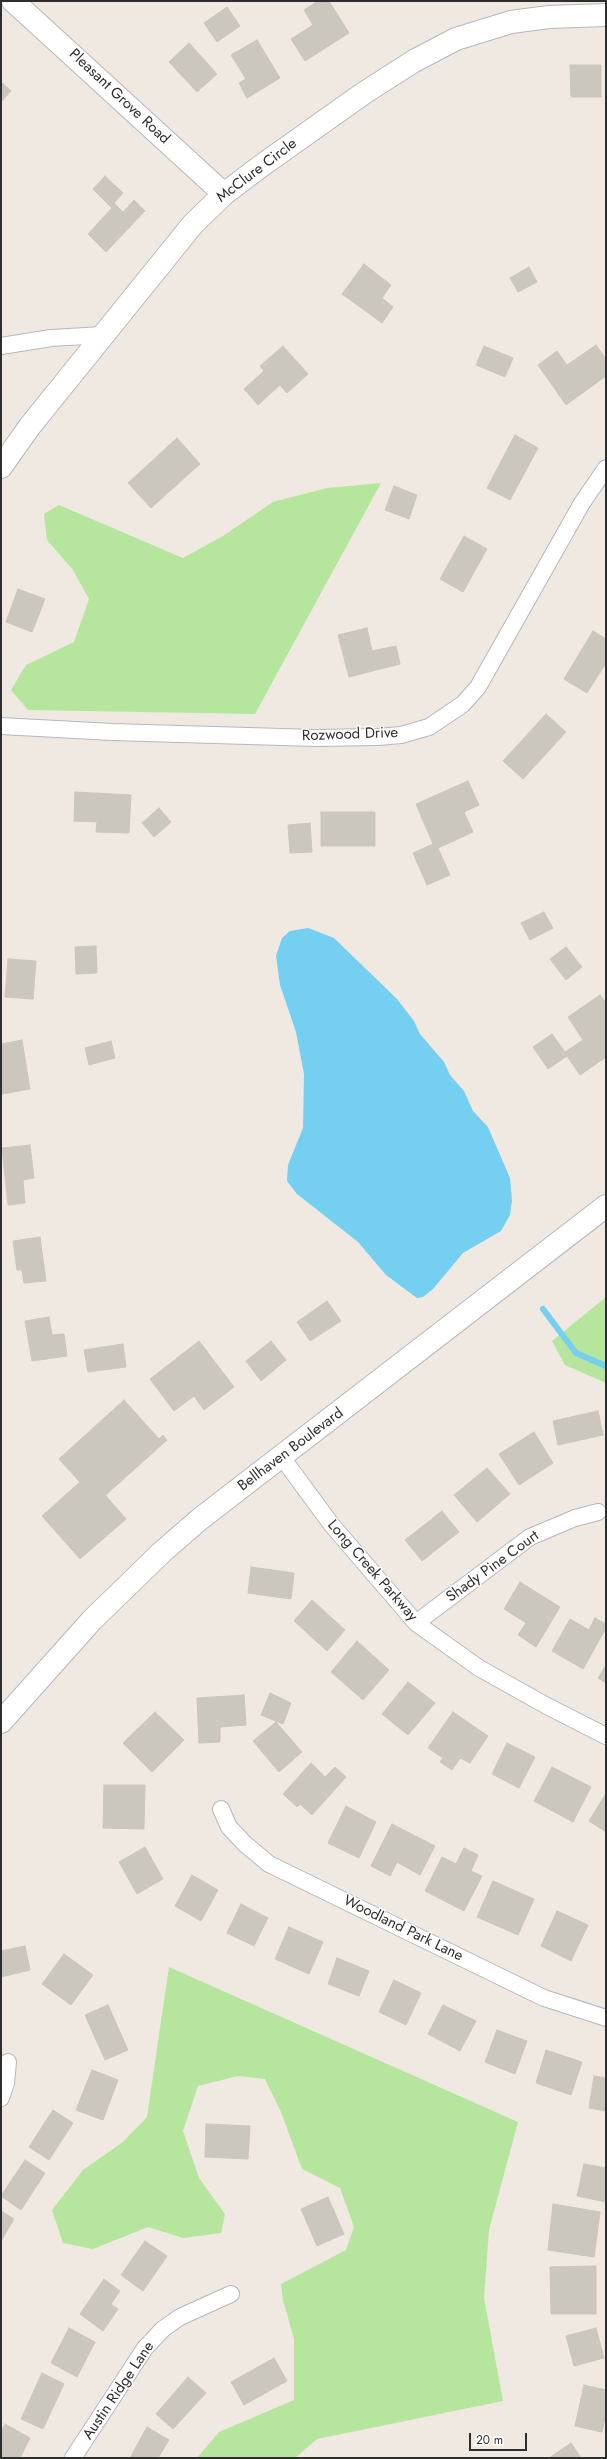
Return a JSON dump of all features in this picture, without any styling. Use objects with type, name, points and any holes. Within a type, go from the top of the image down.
[{"type":"street","name":"Pleasant Grove Road","points":[[13,1],[224,194]]},
{"type":"street","name":"McClure Circle","points":[[1,467],[30,426],[193,224],[224,194],[364,93],[414,61],[456,39],[511,22],[549,17],[606,15]]},
{"type":"street","points":[[1,346],[51,338],[103,335]]},
{"type":"street","name":"Rozwood Drive","points":[[1,726],[112,732],[316,738],[401,735],[429,727],[463,704],[478,687],[582,503],[606,468]]},
{"type":"street","name":"Bellhaven Boulevard","points":[[1,1722],[92,1620],[162,1552],[281,1456],[606,1206]]},
{"type":"street","name":"Long Creek Parkway","points":[[281,1456],[331,1524],[416,1623],[479,1668],[547,1706],[606,1736]]},
{"type":"street","name":"Shady Pine Court","points":[[416,1623],[530,1537],[575,1518],[598,1512]]},
{"type":"street","name":"Woodland Park Lane","points":[[221,1809],[229,1827],[245,1844],[269,1864],[544,1998],[606,2018]]},
{"type":"street","points":[[1,2098],[6,2083],[8,2062]]},
{"type":"street","name":"Austin Ridge Lane","points":[[73,2458],[145,2348],[180,2317],[231,2294]]},
{"type":"green space","points":[[381,483],[255,714],[28,710],[11,690],[26,665],[74,642],[89,599],[73,570],[47,540],[44,514],[59,505],[183,558],[223,536],[273,502],[327,488]]},
{"type":"green space","points":[[606,1297],[606,1383],[565,1365],[552,1341]]},
{"type":"green space","points":[[169,1967],[518,2122],[489,2230],[484,2298],[503,2401],[317,2439],[295,2458],[197,2458],[219,2432],[294,2400],[294,2339],[283,2300],[281,2284],[346,2250],[354,2227],[340,2188],[302,2169],[281,2112],[265,2079],[238,2076],[198,2086],[183,2131],[199,2178],[225,2214],[221,2233],[183,2238],[148,2227],[93,2249],[63,2243],[52,2210],[83,2170],[123,2142],[147,2117]]},
{"type":"water","points":[[308,928],[334,938],[397,999],[414,1021],[420,1034],[444,1062],[450,1075],[464,1091],[473,1111],[488,1127],[510,1178],[512,1200],[510,1215],[501,1231],[463,1253],[433,1289],[423,1297],[417,1298],[386,1275],[358,1242],[297,1194],[287,1181],[288,1165],[303,1128],[304,1074],[296,1032],[280,985],[276,956],[282,938],[290,931]]},
{"type":"building","points":[[318,1],[329,1],[349,33],[305,61],[291,39],[313,25],[304,10]]},
{"type":"building","points":[[227,7],[240,26],[217,42],[204,23]]},
{"type":"building","points":[[257,40],[280,78],[247,98],[239,83],[246,79],[231,55]]},
{"type":"building","points":[[189,43],[217,74],[197,92],[169,62]]},
{"type":"building","points":[[570,65],[601,65],[601,97],[571,97]]},
{"type":"building","points":[[1,82],[11,91],[1,102]]},
{"type":"building","points":[[105,176],[123,193],[114,203],[123,212],[134,200],[145,211],[106,252],[88,234],[112,208],[93,189]]},
{"type":"building","points":[[364,264],[391,285],[382,298],[393,307],[382,323],[342,294]]},
{"type":"building","points":[[529,267],[537,282],[518,292],[510,278]]},
{"type":"building","points":[[596,345],[606,359],[606,376],[566,405],[538,365],[557,351],[567,365]]},
{"type":"building","points":[[283,346],[308,374],[287,393],[280,385],[258,405],[244,389],[264,371],[260,366]]},
{"type":"building","points":[[484,346],[513,358],[505,377],[476,365]]},
{"type":"building","points":[[515,435],[538,448],[510,500],[487,488]]},
{"type":"building","points":[[177,438],[200,464],[151,508],[128,483]]},
{"type":"building","points":[[394,486],[417,495],[409,519],[385,510]]},
{"type":"building","points":[[464,536],[487,549],[463,592],[440,579]]},
{"type":"building","points":[[18,589],[45,599],[32,632],[6,622]]},
{"type":"building","points":[[367,628],[372,651],[396,646],[400,664],[349,677],[338,635]]},
{"type":"building","points":[[593,631],[606,639],[606,663],[587,693],[564,679]]},
{"type":"building","points":[[546,714],[566,732],[523,779],[503,761]]},
{"type":"building","points":[[468,781],[479,805],[464,812],[473,832],[438,848],[450,875],[427,885],[413,853],[433,844],[416,804]]},
{"type":"building","points":[[75,792],[131,795],[129,833],[96,832],[97,822],[74,821]]},
{"type":"building","points":[[159,808],[171,822],[154,837],[142,823]]},
{"type":"building","points":[[321,812],[375,812],[375,846],[321,846]]},
{"type":"building","points":[[310,823],[312,852],[290,853],[288,825]]},
{"type":"building","points":[[544,912],[553,928],[530,940],[521,923]]},
{"type":"building","points":[[96,946],[97,973],[76,974],[75,947]]},
{"type":"building","points":[[566,947],[582,967],[566,980],[550,959]]},
{"type":"building","points":[[8,959],[36,961],[33,999],[5,997]]},
{"type":"building","points":[[600,995],[606,1003],[606,1057],[580,1075],[567,1056],[548,1069],[533,1047],[552,1034],[565,1052],[583,1040],[568,1017]]},
{"type":"building","points":[[22,1040],[30,1089],[2,1094],[1,1044]]},
{"type":"building","points":[[111,1041],[115,1058],[89,1065],[85,1048]]},
{"type":"building","points":[[30,1145],[34,1178],[23,1180],[25,1203],[8,1205],[2,1148]]},
{"type":"building","points":[[40,1237],[46,1281],[24,1283],[22,1270],[17,1270],[13,1241]]},
{"type":"building","points":[[327,1301],[341,1321],[310,1341],[297,1322]]},
{"type":"building","points":[[49,1317],[52,1335],[64,1334],[67,1356],[32,1361],[25,1321]]},
{"type":"building","points":[[199,1341],[234,1387],[204,1410],[194,1396],[174,1411],[150,1379]]},
{"type":"building","points":[[271,1341],[286,1360],[261,1381],[246,1361]]},
{"type":"building","points":[[123,1344],[126,1367],[88,1372],[84,1350]]},
{"type":"building","points":[[124,1400],[159,1439],[163,1435],[167,1440],[98,1502],[59,1459]]},
{"type":"building","points":[[598,1411],[603,1435],[558,1445],[553,1421]]},
{"type":"building","points":[[534,1432],[553,1463],[519,1485],[499,1454]]},
{"type":"building","points":[[487,1468],[510,1494],[477,1522],[454,1495]]},
{"type":"building","points":[[80,1482],[98,1502],[105,1495],[126,1519],[80,1559],[42,1516]]},
{"type":"building","points":[[442,1511],[459,1532],[422,1561],[405,1540]]},
{"type":"building","points":[[251,1567],[294,1573],[291,1599],[248,1593]]},
{"type":"building","points":[[520,1582],[560,1607],[536,1647],[518,1635],[526,1623],[504,1609]]},
{"type":"building","points":[[312,1600],[345,1630],[327,1651],[294,1621]]},
{"type":"building","points":[[595,1618],[606,1624],[606,1628],[583,1669],[552,1651],[570,1619],[589,1630]]},
{"type":"building","points":[[357,1641],[389,1670],[363,1700],[331,1672]]},
{"type":"building","points":[[606,1665],[606,1683],[598,1678]]},
{"type":"building","points":[[408,1682],[435,1703],[408,1735],[382,1714]]},
{"type":"building","points":[[270,1693],[291,1703],[283,1724],[261,1715]]},
{"type":"building","points":[[244,1695],[246,1725],[220,1727],[220,1742],[199,1743],[197,1698]]},
{"type":"building","points":[[155,1712],[184,1740],[152,1772],[123,1743]]},
{"type":"building","points":[[453,1712],[488,1736],[470,1763],[460,1758],[452,1770],[440,1762],[443,1758],[428,1748]]},
{"type":"building","points":[[276,1722],[302,1752],[279,1772],[253,1741]]},
{"type":"building","points":[[507,1743],[535,1757],[519,1788],[492,1774]]},
{"type":"building","points":[[311,1763],[325,1777],[335,1767],[346,1777],[312,1815],[300,1804],[297,1807],[283,1794]]},
{"type":"building","points":[[552,1767],[591,1787],[573,1822],[534,1801]]},
{"type":"building","points":[[104,1785],[145,1785],[144,1829],[103,1828]]},
{"type":"building","points":[[605,1795],[606,1796],[606,1832],[589,1821]]},
{"type":"building","points":[[346,1806],[376,1822],[359,1858],[328,1843]]},
{"type":"building","points":[[392,1824],[435,1846],[420,1875],[397,1862],[390,1876],[371,1866]]},
{"type":"building","points":[[145,1847],[163,1879],[137,1894],[119,1862]]},
{"type":"building","points":[[464,1848],[478,1855],[471,1871],[482,1876],[464,1911],[425,1891],[442,1857],[456,1864]]},
{"type":"building","points":[[192,1875],[218,1890],[201,1921],[175,1906]]},
{"type":"building","points":[[493,1881],[534,1899],[518,1935],[477,1917]]},
{"type":"building","points":[[241,1904],[268,1918],[254,1946],[227,1933]]},
{"type":"building","points":[[557,1911],[588,1925],[571,1961],[541,1946]]},
{"type":"building","points":[[289,1927],[323,1942],[309,1974],[275,1959]]},
{"type":"building","points":[[25,1946],[30,1970],[1,1977],[1,1951]]},
{"type":"building","points":[[64,1954],[93,1975],[71,2005],[42,1984]]},
{"type":"building","points":[[337,1958],[369,1971],[359,1996],[328,1984]]},
{"type":"building","points":[[394,1980],[421,1993],[406,2025],[379,2012]]},
{"type":"building","points":[[108,2005],[128,2050],[105,2060],[85,2015]]},
{"type":"building","points":[[443,2005],[476,2021],[460,2051],[428,2034]]},
{"type":"building","points":[[497,2030],[527,2041],[515,2074],[485,2062]]},
{"type":"building","points":[[546,2050],[582,2062],[571,2095],[536,2083]]},
{"type":"building","points":[[92,2070],[118,2080],[103,2120],[76,2110]]},
{"type":"building","points":[[594,2076],[606,2078],[606,2111],[589,2108]]},
{"type":"building","points":[[53,2110],[73,2123],[49,2160],[29,2147]]},
{"type":"building","points":[[206,2124],[250,2126],[248,2159],[205,2157]]},
{"type":"building","points":[[25,2160],[45,2173],[21,2210],[1,2196]]},
{"type":"building","points":[[584,2164],[606,2168],[606,2202],[577,2196]]},
{"type":"building","points":[[328,2197],[344,2234],[317,2246],[301,2209]]},
{"type":"building","points":[[553,2204],[600,2212],[594,2257],[548,2250]]},
{"type":"building","points":[[1,2211],[14,2219],[1,2241]]},
{"type":"building","points":[[145,2241],[167,2256],[143,2291],[121,2275]]},
{"type":"building","points":[[596,2266],[596,2314],[551,2314],[550,2267]]},
{"type":"building","points":[[104,2279],[120,2291],[111,2304],[118,2309],[103,2331],[80,2314]]},
{"type":"building","points":[[69,2328],[95,2342],[77,2377],[51,2363]]},
{"type":"building","points":[[596,2328],[604,2358],[574,2366],[566,2336]]},
{"type":"building","points":[[274,2358],[287,2381],[244,2405],[231,2382]]},
{"type":"building","points":[[42,2373],[64,2384],[43,2429],[21,2419]]},
{"type":"building","points":[[188,2377],[206,2393],[173,2429],[156,2414]]},
{"type":"building","points":[[584,2385],[606,2390],[606,2414],[602,2432],[575,2426]]},
{"type":"building","points":[[5,2424],[30,2438],[20,2458],[1,2458],[1,2432]]},
{"type":"building","points":[[147,2427],[169,2440],[158,2458],[130,2458]]},
{"type":"building","points":[[571,2443],[581,2458],[549,2458]]},
{"type":"waterway","points":[[543,1309],[576,1353],[606,1366]]}]
